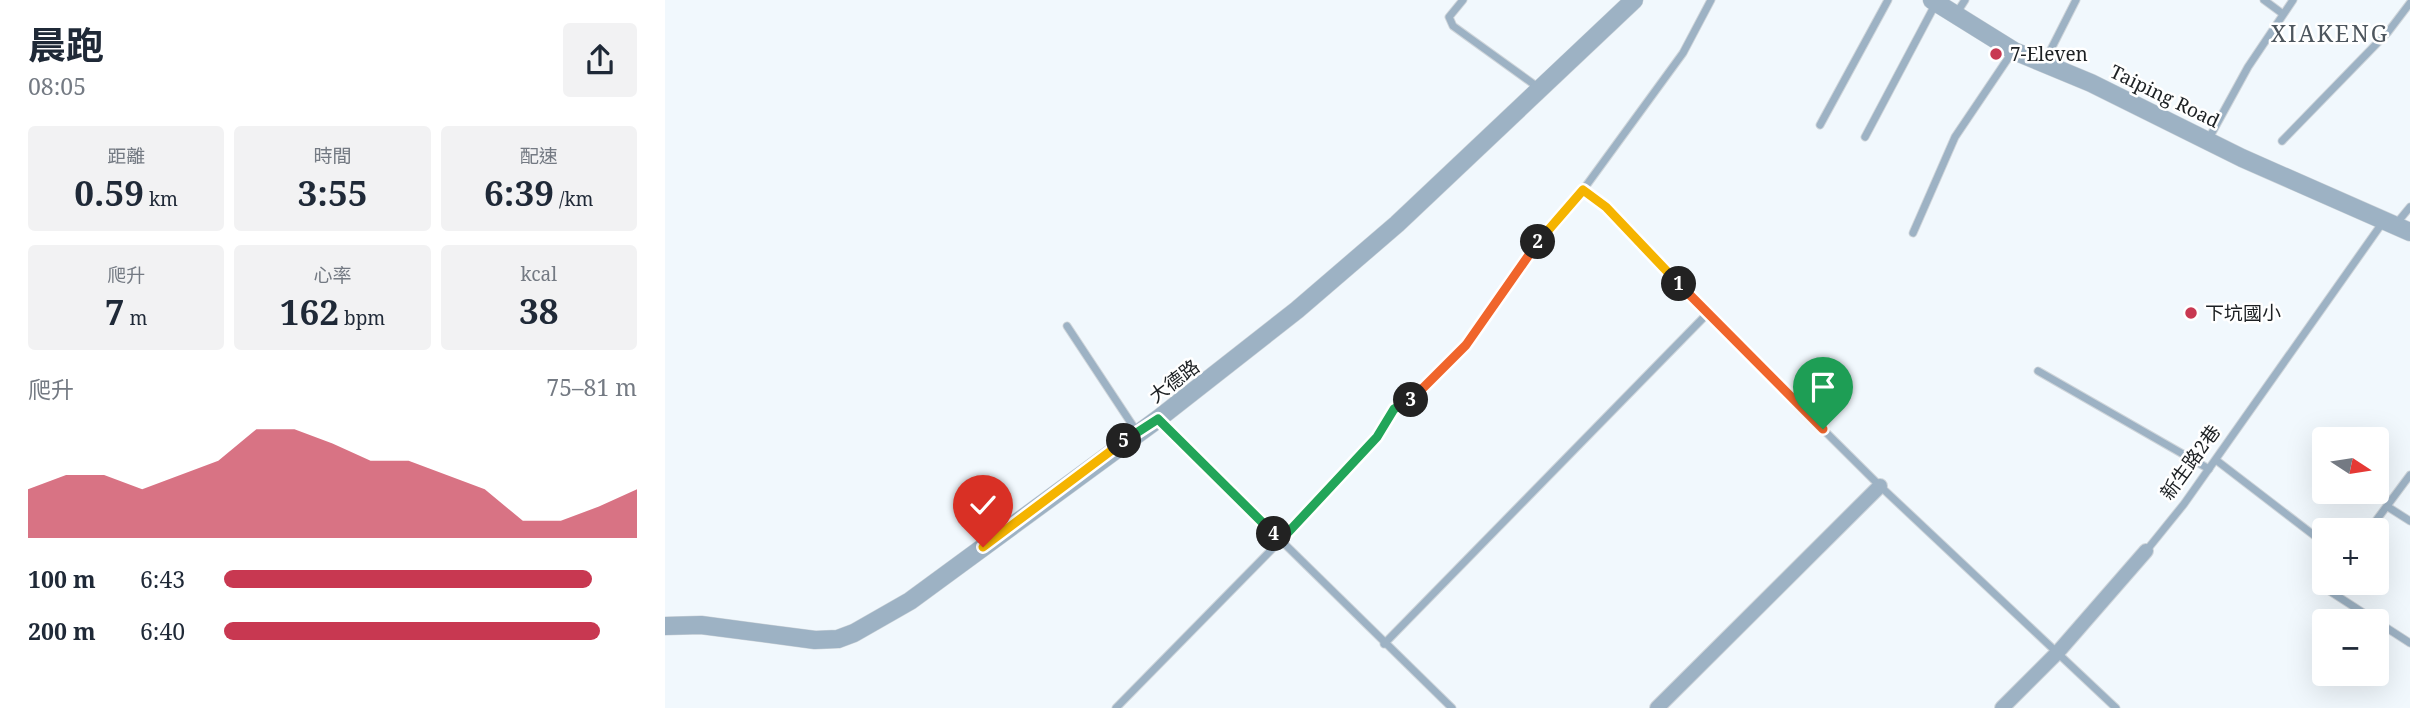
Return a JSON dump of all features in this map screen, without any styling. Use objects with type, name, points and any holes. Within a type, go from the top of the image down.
[{"type":"street","name":"大德路","points":[[665,626],[701,625],[815,640],[855,633],[910,601],[1158,419],[1287,319],[1397,224],[1634,0]]},
{"type":"street","name":"Taiping Road","points":[[1934,1],[1960,7],[2014,51],[2397,225]]},
{"type":"street","points":[[1657,708],[1880,486]]},
{"type":"street","name":"新生路2巷","points":[[2002,708],[2058,652],[2146,551]]},
{"type":"lane","points":[[1463,0],[1449,17],[1453,26],[1540,89]]},
{"type":"lane","points":[[1116,708],[1281,540],[1377,437],[1394,409],[1420,394],[1466,345],[1522,261],[1583,190],[1683,53],[1711,0]]},
{"type":"lane","points":[[1820,125],[1888,0]]},
{"type":"lane","points":[[2044,64],[2076,0]]},
{"type":"lane","points":[[2264,0],[2283,14]]},
{"type":"lane","points":[[2208,141],[2248,66],[2293,0]]},
{"type":"lane","points":[[1865,137],[1934,1]]},
{"type":"lane","points":[[2282,141],[2388,32],[2410,3]]},
{"type":"lane","points":[[1913,233],[1955,136],[2014,51]]},
{"type":"lane","points":[[1583,190],[1606,207],[1707,314],[1880,486],[2116,708]]},
{"type":"lane","name":"新生路2巷","points":[[2146,551],[2410,207]]},
{"type":"lane","points":[[1384,644],[1707,314]]},
{"type":"lane","points":[[1067,326],[1137,432]]},
{"type":"lane","points":[[2038,371],[2209,469]]},
{"type":"lane","points":[[1158,419],[1452,708]]},
{"type":"lane","points":[[2216,460],[2312,534]]},
{"type":"lane","points":[[2379,518],[2410,475]]},
{"type":"lane","points":[[2388,507],[2410,521]]},
{"type":"lane","points":[[2336,595],[2410,643]]},
{"type":"place","name":"7-Eleven","points":[[1996,54]]},
{"type":"place","name":"下坑國小","points":[[2191,313]]},
{"type":"district","name":"XIAKENG","points":[[2330,33]]},
{"type":"route","points":[[983,547],[1158,419],[1281,540],[1377,437],[1394,409],[1420,394],[1466,345],[1522,261],[1583,190],[1606,207],[1707,314],[1823,429]]}]
